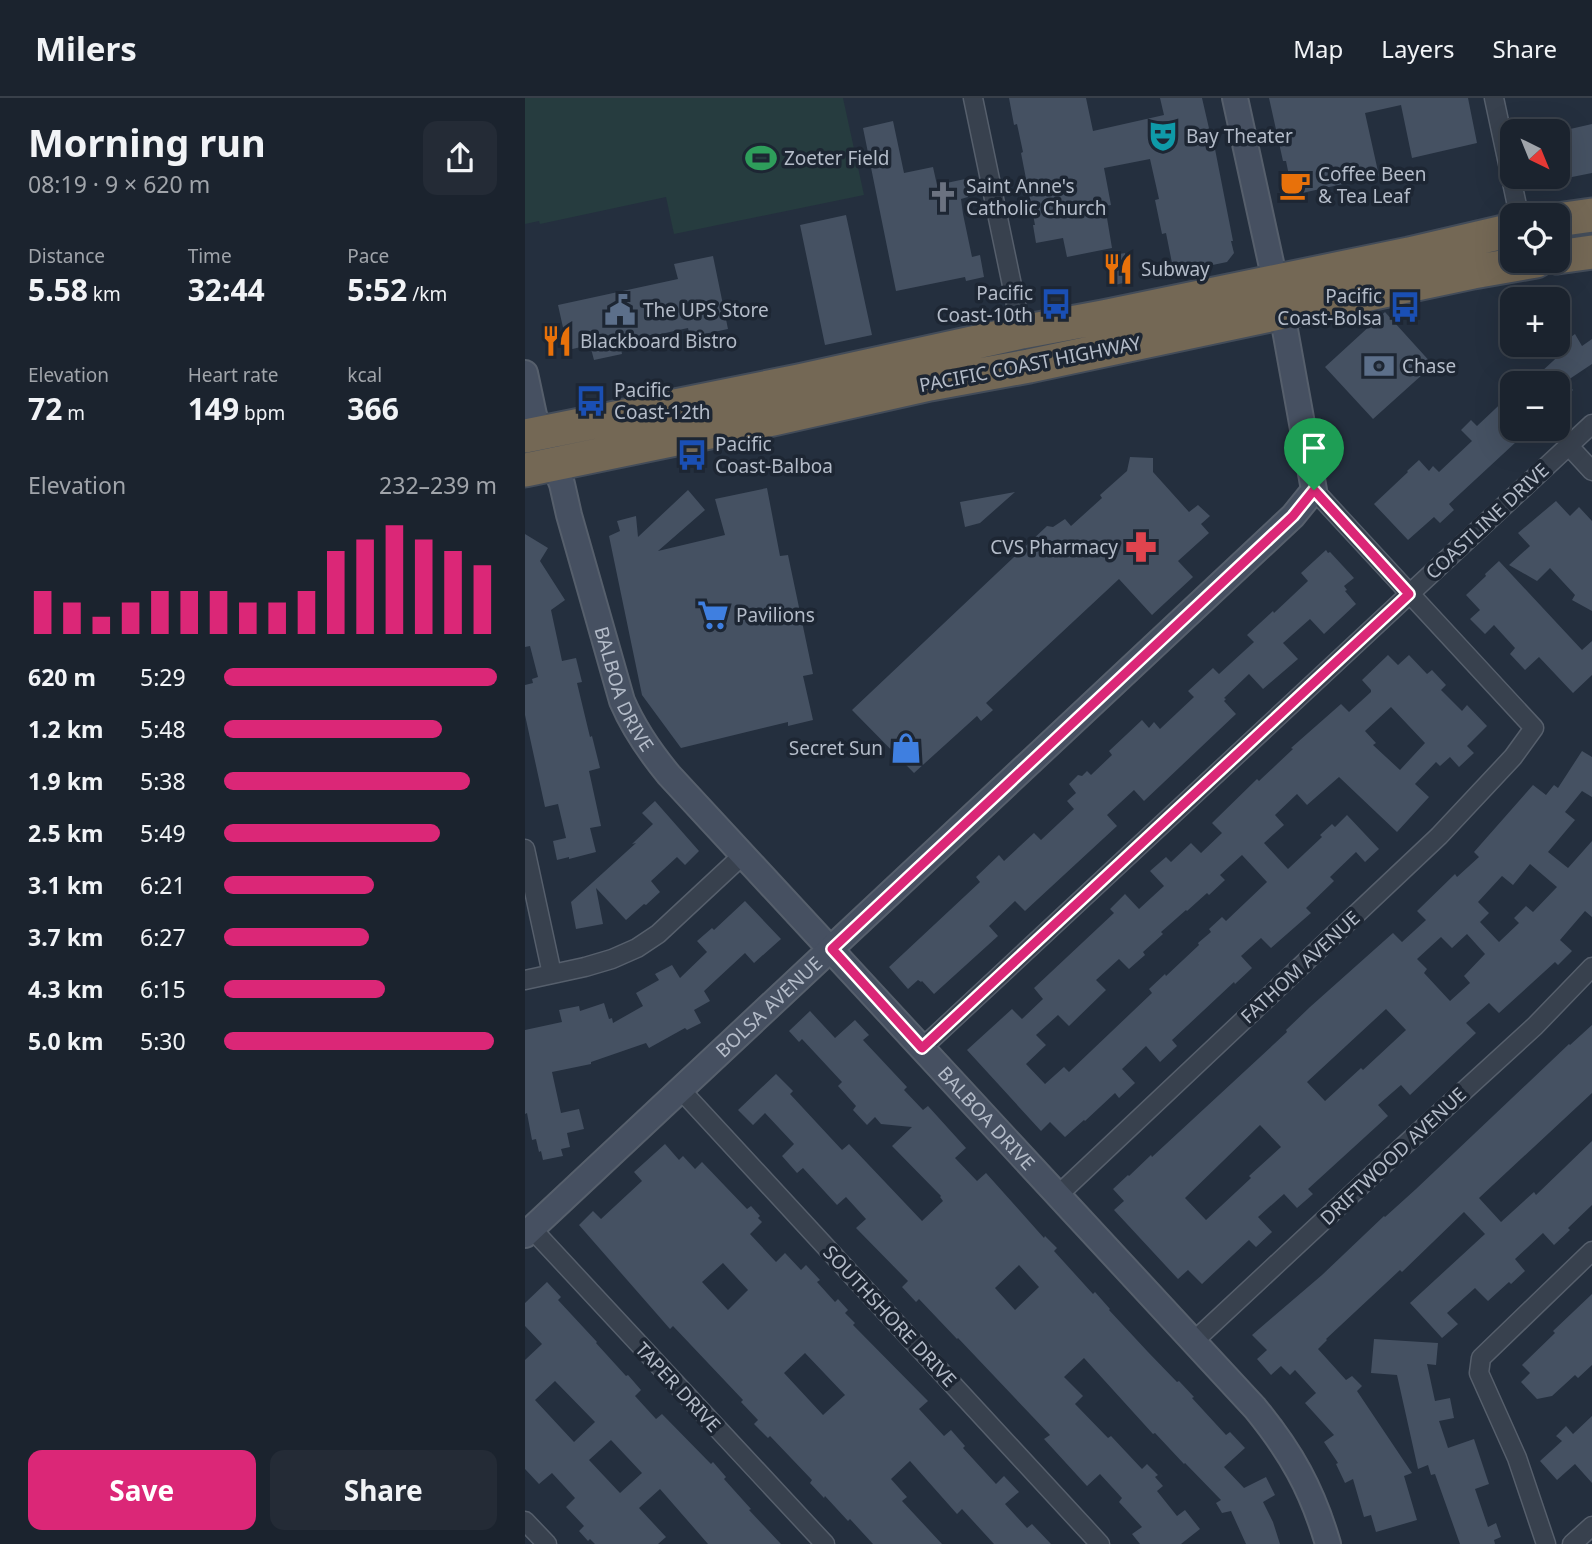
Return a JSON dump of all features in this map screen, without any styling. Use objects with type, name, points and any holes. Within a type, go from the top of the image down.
[{"type":"highway","points":[[1570,218],[1592,215]]},
{"type":"highway","name":"PACIFIC COAST HIGHWAY","points":[[533,434],[799,381],[1500,233]]},
{"type":"highway","points":[[1570,255],[1592,252]]},
{"type":"highway","name":"PACIFIC COAST HIGHWAY","points":[[540,467],[1500,268]]},
{"type":"main road","points":[[1235,98],[1282,313],[1314,490]]},
{"type":"main road","name":"BALBOA DRIVE","points":[[525,373],[534,415],[533,434],[540,467],[562,484],[622,701],[650,752],[1255,1408],[1281,1441],[1307,1484],[1328,1544]]},
{"type":"main road","name":"BOLSA AVENUE","points":[[528,1232],[1293,516],[1314,490]]},
{"type":"street","points":[[973,98],[1029,366]]},
{"type":"street","points":[[1494,98],[1516,203]]},
{"type":"street","name":"COASTLINE DRIVE","points":[[922,1048],[1592,424]]},
{"type":"street","points":[[1568,445],[1592,471]]},
{"type":"street","points":[[1314,490],[1409,594]]},
{"type":"street","name":"FATHOM AVENUE","points":[[1057,1196],[1439,836],[1513,757],[1534,728],[1409,594]]},
{"type":"street","points":[[525,849],[552,974]]},
{"type":"street","points":[[525,980],[599,963],[637,948],[659,934],[744,855]]},
{"type":"street","name":"DRIFTWOOD AVENUE","points":[[1193,1342],[1535,1026],[1592,967]]},
{"type":"street","name":"SOUTHSHORE DRIVE","points":[[680,1089],[1100,1544]]},
{"type":"street","name":"TAPER DRIVE","points":[[528,1232],[825,1544]]},
{"type":"street","points":[[1546,1544],[1517,1458],[1479,1373],[1481,1358],[1592,1251]]},
{"type":"street","points":[[525,1521],[547,1544]]},
{"type":"street","points":[[1571,1544],[1592,1526]]},
{"type":"green space","points":[[525,98],[843,98],[864,195],[674,234],[666,197],[540,224],[539,221],[525,224]]},
{"type":"building","points":[[1009,98],[1086,98],[1093,131],[1164,115],[1160,98],[1202,98],[1215,149],[1234,253],[1227,262],[1174,273],[1166,233],[1162,234],[1155,200],[1159,199],[1150,159],[1104,168],[1111,205],[1105,206],[1112,248],[1067,257],[1063,238],[1036,243],[1021,153],[1023,152]]},
{"type":"building","points":[[1269,98],[1468,98],[1477,143],[1412,158],[1401,105],[1365,113],[1379,176],[1293,195]]},
{"type":"building","points":[[893,121],[904,173],[933,167],[937,185],[965,179],[968,197],[961,199],[963,214],[972,257],[980,255],[984,277],[966,281],[965,277],[896,291],[863,128]]},
{"type":"building","points":[[1592,124],[1592,173],[1570,177],[1570,129]]},
{"type":"building","points":[[846,215],[872,335],[825,345],[800,225]]},
{"type":"building","name":"Subway","points":[[1125,253],[1131,281],[1111,286],[1104,257]]},
{"type":"building","points":[[713,256],[728,329],[690,337],[688,328],[620,343],[622,354],[594,360],[590,345],[568,350],[558,305],[678,279],[674,264]]},
{"type":"building","name":"Chase","points":[[1385,312],[1433,365],[1373,419],[1325,367]]},
{"type":"building","points":[[1575,334],[1582,346],[1592,339],[1592,364],[1570,379],[1570,371],[1542,371],[1557,357],[1570,357],[1570,338]]},
{"type":"building","points":[[1500,404],[1500,441],[1517,441],[1449,504],[1454,510],[1440,523],[1434,517],[1408,540],[1374,504],[1419,460],[1429,471],[1433,466],[1439,472],[1472,441],[1461,430],[1471,420],[1477,426]]},
{"type":"building","points":[[1130,457],[1153,458],[1153,472],[1189,512],[1198,505],[1210,516],[1201,524],[1209,533],[1178,561],[1193,577],[1152,615],[1119,579],[986,703],[993,710],[981,721],[977,716],[914,773],[852,710],[1047,526],[1053,527],[1065,519],[1071,526],[1102,498],[1100,495],[1127,471]]},
{"type":"building","name":"Pavilions","points":[[767,488],[780,556],[788,555],[813,674],[803,676],[813,720],[788,726],[788,722],[681,748],[642,695],[609,536],[620,531],[617,521],[636,516],[638,537],[688,490],[705,510],[658,551],[725,535],[715,499]]},
{"type":"building","points":[[1015,492],[980,523],[965,527],[960,502]]},
{"type":"building","points":[[1556,501],[1570,516],[1579,507],[1592,521],[1592,611],[1572,600],[1575,595],[1550,568],[1537,581],[1509,565],[1530,546],[1518,533]]},
{"type":"building","points":[[525,534],[548,548],[540,561],[565,600],[551,610],[562,661],[576,658],[582,682],[577,683],[600,768],[589,771],[601,826],[590,828],[596,852],[569,859],[557,860],[553,841],[566,838],[558,804],[545,807],[525,715],[525,685],[533,683],[532,679],[538,677],[530,646],[525,647]]},
{"type":"building","points":[[1326,550],[1354,578],[1344,586],[1356,604],[1324,634],[1310,619],[1283,643],[1298,659],[1263,689],[1249,674],[1224,698],[1236,714],[1144,801],[1134,790],[1107,815],[1117,826],[1025,911],[1015,901],[989,926],[998,936],[934,994],[918,980],[908,989],[889,967],[980,882],[976,877],[999,855],[1004,861],[1034,833],[1041,840],[1074,809],[1067,801],[1076,793],[1069,784],[1078,775],[1082,776],[1087,771],[1091,775],[1112,755],[1109,751],[1142,720],[1149,728],[1154,722],[1160,729],[1194,697],[1188,691],[1213,668],[1219,674],[1254,642],[1247,635],[1308,581],[1301,573]]},
{"type":"building","points":[[1499,561],[1582,650],[1592,641],[1592,675],[1573,693],[1539,657],[1525,670],[1510,654],[1515,648],[1494,625],[1485,634],[1470,619],[1480,610],[1466,595]]},
{"type":"building","points":[[1388,655],[1398,665],[1409,655],[1427,674],[1432,670],[1446,685],[1441,690],[1462,711],[1467,705],[1487,726],[1467,746],[1474,753],[1459,767],[1450,757],[1440,766],[1436,762],[1415,784],[1429,797],[1397,832],[1339,777],[1307,805],[1297,794],[1275,815],[1284,825],[1264,843],[1288,869],[1332,824],[1335,827],[1347,815],[1379,849],[1365,862],[1356,852],[1330,877],[1334,881],[1306,908],[1311,913],[1271,948],[1261,938],[1241,956],[1252,968],[1172,1040],[1177,1046],[1160,1062],[1146,1046],[1122,1069],[1135,1083],[1119,1098],[1115,1093],[1065,1137],[1050,1122],[1041,1131],[967,1050],[1012,1009],[1022,1019],[1043,999],[1034,988],[1114,913],[1110,909],[1125,894],[1139,909],[1164,886],[1150,871],[1166,857],[1171,862],[1191,843],[1201,853],[1222,833],[1212,823],[1257,779],[1259,781],[1293,749],[1291,748],[1341,704],[1349,712],[1371,692],[1362,680]],"holes":[[[1391,707],[1425,743],[1400,770],[1373,745],[1376,743],[1365,731]],[[1242,855],[1267,882],[1226,921],[1222,917],[1209,929],[1211,932],[1199,945],[1149,989],[1152,993],[1069,1072],[1064,1067],[1045,1084],[1026,1064],[1046,1045],[1036,1035],[1058,1015],[1069,1026],[1106,990],[1096,980],[1119,959],[1129,969],[1145,955],[1143,952],[1163,934],[1161,932],[1225,880],[1220,875]]]},
{"type":"building","points":[[1582,751],[1592,757],[1592,797],[1582,791],[1565,812],[1575,820],[1548,852],[1568,868],[1592,841],[1592,917],[1585,911],[1560,940],[1572,951],[1558,965],[1555,962],[1499,1013],[1489,1003],[1466,1023],[1476,1033],[1410,1095],[1401,1085],[1378,1105],[1388,1116],[1308,1189],[1313,1194],[1297,1208],[1284,1194],[1258,1217],[1272,1232],[1256,1247],[1249,1240],[1202,1284],[1188,1270],[1178,1279],[1114,1210],[1124,1201],[1113,1189],[1151,1155],[1152,1157],[1287,1032],[1310,1007],[1393,933],[1402,942],[1426,920],[1417,911],[1455,874],[1457,877],[1479,857],[1474,852],[1533,785],[1546,795],[1554,785],[1558,788]],"holes":[[[1530,864],[1557,887],[1533,912],[1526,906],[1514,918],[1519,923],[1499,942],[1480,922],[1489,913],[1478,902],[1502,876],[1513,885]],[[1467,934],[1485,954],[1464,976],[1470,983],[1450,1001],[1424,973],[1427,969],[1417,959],[1441,937],[1452,948]],[[1386,1009],[1406,1030],[1325,1101],[1307,1082]],[[1260,1125],[1281,1147],[1206,1220],[1185,1198]]]},
{"type":"building","points":[[655,801],[699,851],[685,865],[677,857],[651,881],[660,892],[626,920],[596,888],[603,924],[576,929],[571,902],[653,824],[642,813]]},
{"type":"building","points":[[745,901],[781,939],[754,963],[745,953],[704,991],[710,1001],[694,1010],[701,1023],[687,1030],[685,1028],[649,1048],[646,1043],[591,1064],[552,1072],[561,1113],[579,1109],[584,1129],[567,1133],[570,1147],[561,1149],[563,1156],[543,1160],[536,1139],[532,1140],[527,1113],[525,1114],[525,1030],[562,1022],[559,1010],[579,1006],[580,1011],[604,1003],[613,1023],[643,1006],[636,993],[659,980],[655,974],[672,965],[680,978],[707,952],[697,941],[712,928],[714,930]]},
{"type":"building","points":[[810,1011],[835,1038],[855,1020],[869,1035],[863,1040],[907,1087],[904,1090],[923,1110],[928,1106],[966,1148],[955,1158],[977,1181],[986,1173],[1044,1238],[1045,1236],[1057,1248],[1054,1251],[1093,1294],[1095,1292],[1148,1352],[1179,1381],[1226,1435],[1230,1432],[1245,1448],[1224,1467],[1244,1488],[1266,1477],[1275,1495],[1263,1502],[1280,1544],[1246,1544],[1231,1511],[1222,1513],[1216,1503],[1221,1500],[1155,1433],[1153,1434],[1084,1358],[1064,1377],[1083,1396],[1075,1404],[1142,1469],[1147,1464],[1158,1475],[1155,1477],[1163,1486],[1157,1491],[1177,1516],[1185,1510],[1200,1529],[1181,1544],[1140,1544],[1132,1534],[1142,1527],[1119,1502],[1122,1498],[1100,1474],[1087,1486],[1044,1439],[1050,1435],[919,1299],[916,1302],[902,1287],[908,1281],[856,1228],[866,1219],[846,1197],[837,1205],[803,1168],[797,1173],[782,1156],[794,1144],[765,1113],[753,1125],[738,1110],[776,1074],[793,1091],[790,1094],[842,1150],[849,1144],[922,1221],[943,1201],[892,1146],[912,1127],[881,1124],[875,1117],[867,1125],[853,1110],[856,1106],[838,1086],[842,1082],[802,1039],[799,1042],[789,1031]],"holes":[[[1019,1265],[1039,1287],[1015,1310],[995,1288]]]},
{"type":"building","points":[[1592,1025],[1592,1093],[1479,1198],[1501,1222],[1534,1192],[1536,1195],[1592,1141],[1592,1205],[1554,1245],[1543,1233],[1515,1259],[1525,1271],[1488,1301],[1475,1288],[1447,1313],[1458,1324],[1442,1338],[1410,1303],[1485,1234],[1464,1212],[1318,1349],[1346,1380],[1352,1376],[1362,1386],[1357,1391],[1412,1473],[1404,1476],[1417,1520],[1376,1532],[1371,1515],[1364,1517],[1353,1479],[1345,1483],[1336,1464],[1338,1463],[1324,1442],[1334,1435],[1305,1403],[1316,1393],[1295,1370],[1290,1375],[1281,1366],[1271,1375],[1257,1359],[1267,1350],[1252,1335],[1322,1275]]},
{"type":"building","points":[[665,1144],[679,1160],[683,1156],[695,1169],[702,1162],[747,1209],[751,1206],[760,1216],[758,1218],[762,1222],[750,1234],[776,1262],[785,1253],[801,1270],[806,1265],[835,1302],[838,1299],[848,1310],[845,1313],[855,1323],[853,1325],[928,1401],[919,1409],[944,1436],[951,1430],[965,1446],[963,1448],[996,1484],[1004,1476],[1019,1492],[1005,1504],[1027,1528],[1032,1524],[1051,1544],[994,1544],[962,1509],[957,1514],[910,1461],[891,1479],[907,1497],[902,1501],[942,1544],[873,1544],[850,1519],[848,1521],[825,1496],[824,1498],[810,1483],[812,1480],[770,1436],[768,1438],[754,1424],[758,1420],[741,1402],[743,1400],[673,1326],[670,1329],[579,1225],[593,1211],[601,1219],[642,1181],[634,1172]],"holes":[[[723,1263],[748,1290],[728,1310],[702,1282]],[[805,1353],[845,1395],[823,1415],[784,1373]]]},
{"type":"building","points":[[547,1282],[561,1297],[558,1300],[641,1390],[635,1396],[656,1419],[662,1414],[711,1464],[713,1462],[726,1477],[724,1479],[751,1509],[749,1510],[781,1544],[708,1544],[660,1489],[639,1508],[666,1537],[658,1544],[595,1544],[590,1539],[588,1541],[579,1531],[584,1526],[566,1507],[575,1498],[552,1473],[539,1484],[525,1469],[525,1360],[542,1344],[525,1326],[525,1303]],"holes":[[[555,1381],[595,1422],[574,1442],[535,1400]],[[611,1440],[642,1473],[620,1493],[589,1460]]]},
{"type":"building","points":[[1592,1294],[1592,1365],[1578,1378],[1575,1375],[1552,1396],[1537,1399],[1521,1382],[1530,1373],[1522,1365]]},
{"type":"building","points":[[1374,1339],[1438,1343],[1436,1365],[1427,1364],[1435,1401],[1450,1398],[1454,1418],[1439,1421],[1448,1448],[1474,1439],[1489,1484],[1475,1489],[1488,1527],[1496,1523],[1501,1537],[1494,1540],[1495,1544],[1460,1544],[1435,1474],[1431,1475],[1428,1465],[1418,1469],[1397,1375],[1371,1373]]},
{"type":"building","points":[[1592,1416],[1592,1483],[1575,1464],[1557,1480],[1540,1461],[1562,1441],[1556,1436],[1566,1426],[1573,1434]]},
{"type":"place","name":"Bay Theater","points":[[1163,136]]},
{"type":"place","name":"Zoeter Field","points":[[761,158]]},
{"type":"place","name":"Coffee Been & Tea Leaf","points":[[1295,185]]},
{"type":"place","name":"Saint Anne's Catholic Church","points":[[943,197]]},
{"type":"place","name":"Subway","points":[[1118,269]]},
{"type":"place","name":"Pacific Coast-10th","points":[[1056,304]]},
{"type":"place","name":"Pacific Coast-Bolsa","points":[[1405,307]]},
{"type":"place","name":"The UPS Store","points":[[620,310]]},
{"type":"place","name":"Blackboard Bistro","points":[[557,341]]},
{"type":"place","name":"Chase","points":[[1379,366]]},
{"type":"place","name":"Pacific Coast-12th","points":[[591,401]]},
{"type":"place","name":"Pacific Coast-Balboa","points":[[692,455]]},
{"type":"place","name":"CVS Pharmacy","points":[[1141,547]]},
{"type":"place","name":"Pavilions","points":[[713,615]]},
{"type":"place","name":"Secret Sun","points":[[906,748]]},
{"type":"route","points":[[1314,490],[1409,594],[922,1048],[832,949],[1293,516],[1314,490]]}]
